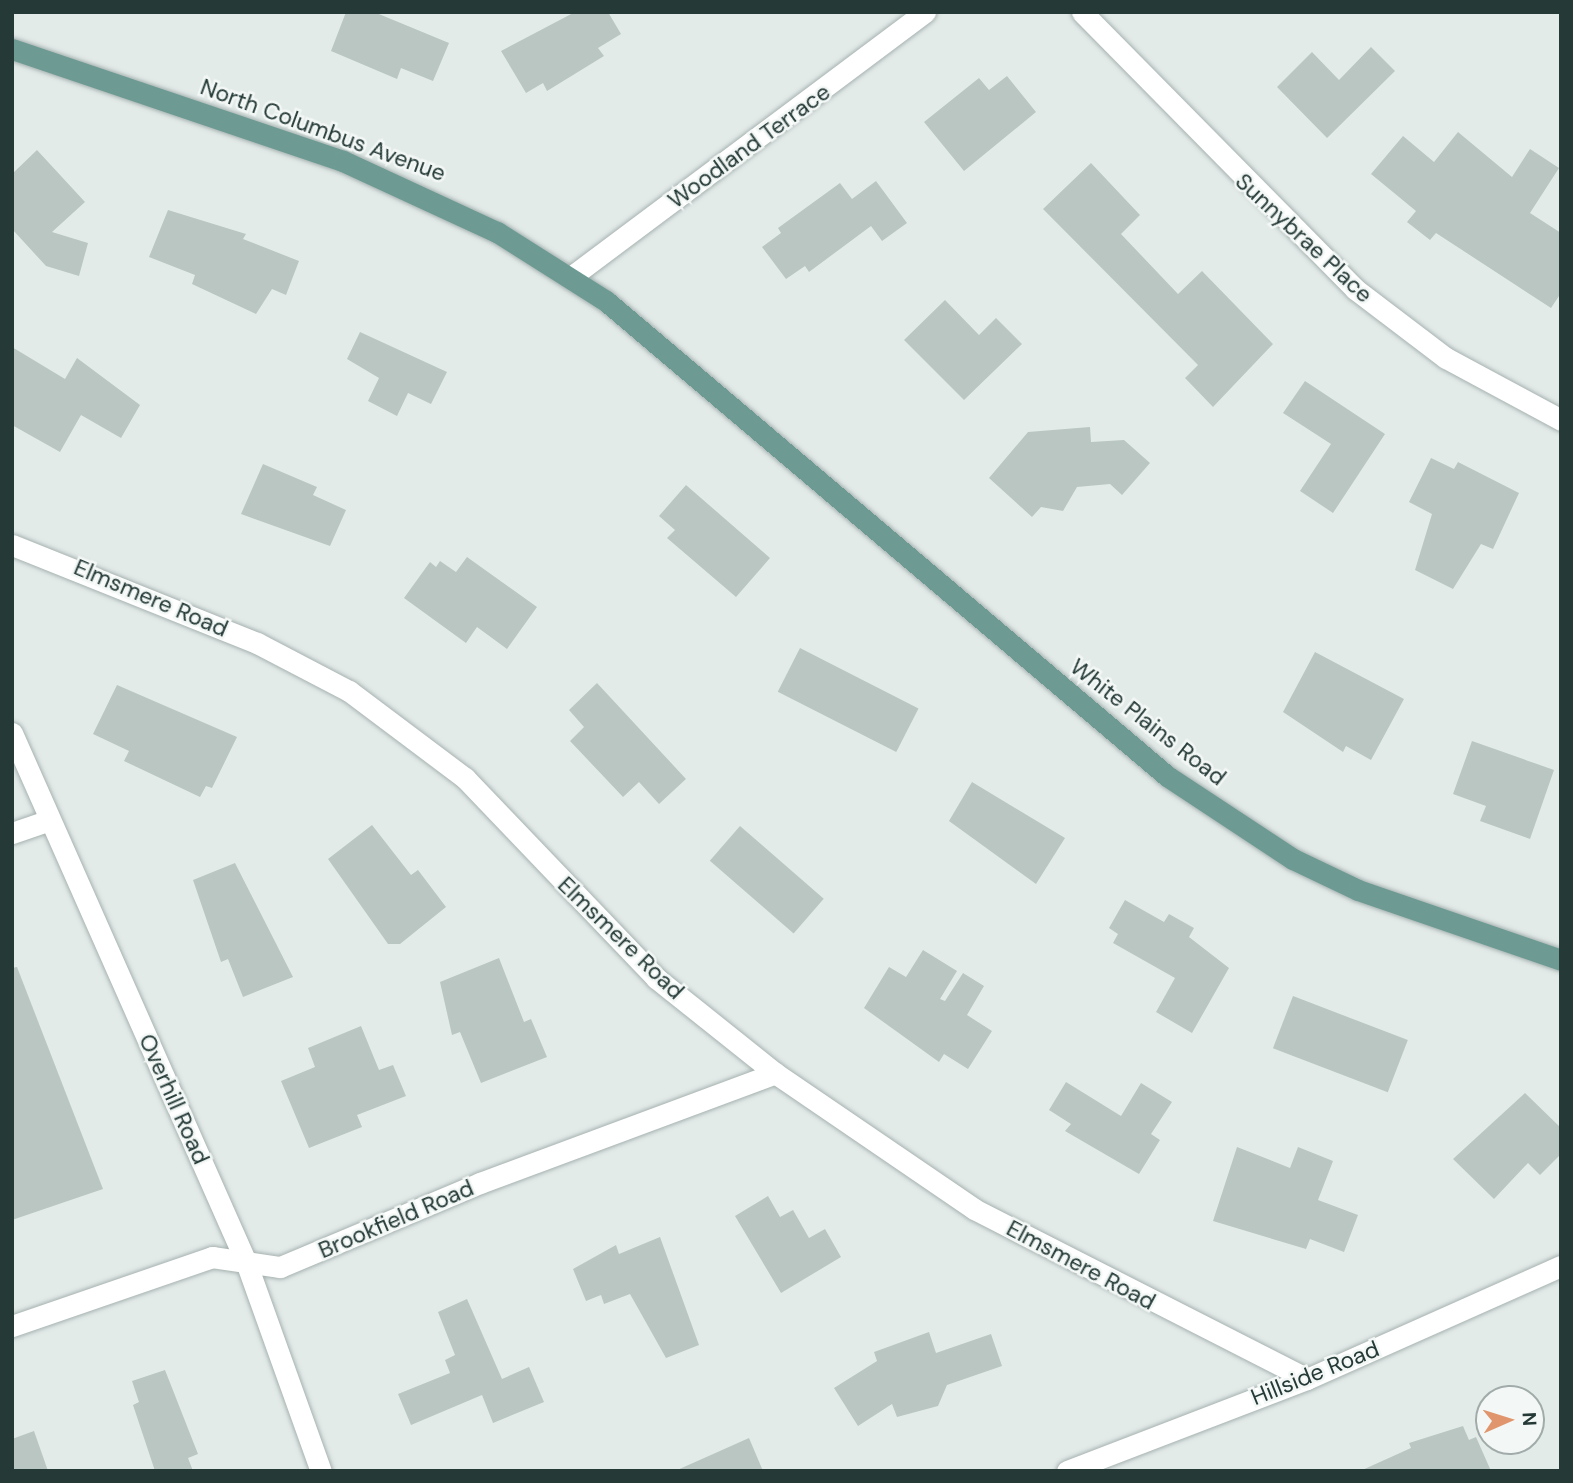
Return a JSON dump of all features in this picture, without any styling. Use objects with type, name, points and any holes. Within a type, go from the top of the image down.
[{"type":"main road","name":"North Columbus Avenue","points":[[12,49],[430,195],[572,276],[792,457]]},
{"type":"main road","name":"White Plains Road","points":[[792,457],[1167,776],[1282,852],[1427,919],[1561,960]]},
{"type":"street","name":"Woodland Terrace","points":[[572,276],[925,12]]},
{"type":"street","name":"Sunnybrae Place","points":[[1082,12],[1355,289],[1446,358],[1561,420]]},
{"type":"street","name":"Elmsmere Road","points":[[12,545],[257,643],[409,732],[465,778],[656,978],[775,1073],[974,1209],[1307,1379]]},
{"type":"street","name":"Overhill Road","points":[[12,733],[246,1262],[321,1471]]},
{"type":"street","points":[[12,833],[50,820]]},
{"type":"street","name":"Brookfield Road","points":[[12,1326],[212,1257],[280,1267],[775,1073]]},
{"type":"street","name":"Hillside Road","points":[[1067,1471],[1307,1379],[1561,1266]]},
{"type":"building","points":[[346,12],[374,12],[449,43],[433,81],[401,68],[397,79],[331,51]]},
{"type":"building","points":[[575,12],[608,12],[621,34],[598,48],[604,56],[547,91],[543,83],[526,93],[501,51]]},
{"type":"building","points":[[1371,47],[1395,71],[1327,138],[1277,87],[1312,52],[1339,80]]},
{"type":"building","points":[[1007,76],[1036,112],[964,171],[924,122],[979,78],[989,90]]},
{"type":"building","points":[[1458,132],[1512,177],[1530,149],[1559,168],[1530,213],[1561,233],[1561,293],[1551,308],[1436,233],[1430,240],[1407,222],[1416,211],[1371,174],[1403,136],[1434,162]]},
{"type":"building","points":[[37,150],[85,202],[52,232],[88,243],[79,276],[46,266],[12,229],[12,174]]},
{"type":"building","points":[[1091,163],[1140,215],[1121,234],[1178,294],[1202,271],[1273,344],[1213,407],[1185,378],[1198,365],[1043,209]]},
{"type":"building","points":[[876,181],[907,223],[882,241],[871,226],[809,272],[805,266],[786,279],[762,247],[781,233],[778,228],[840,183],[852,199]]},
{"type":"building","points":[[168,210],[246,234],[243,239],[299,261],[286,295],[272,289],[256,314],[192,284],[195,275],[149,257]]},
{"type":"building","points":[[945,300],[979,335],[996,318],[1022,344],[964,400],[904,340]]},
{"type":"building","points":[[360,332],[447,372],[431,404],[408,393],[397,416],[368,401],[379,378],[347,359]]},
{"type":"building","points":[[12,347],[65,379],[77,358],[140,405],[121,438],[81,415],[60,452],[12,425]]},
{"type":"building","points":[[1305,381],[1385,434],[1333,513],[1300,491],[1331,444],[1283,413]]},
{"type":"building","points":[[1090,427],[1091,442],[1124,440],[1150,463],[1122,495],[1110,484],[1077,487],[1063,511],[1041,507],[1032,517],[989,478],[1028,432]]},
{"type":"building","points":[[1431,458],[1454,469],[1458,462],[1519,493],[1493,549],[1481,544],[1453,589],[1415,570],[1432,514],[1409,502]]},
{"type":"building","points":[[263,464],[317,487],[313,495],[346,510],[330,546],[241,514]]},
{"type":"building","points":[[686,485],[770,558],[736,597],[667,538],[675,530],[659,516]]},
{"type":"building","points":[[467,557],[537,607],[507,649],[477,627],[466,643],[404,598],[430,562],[436,567],[440,561],[456,572]]},
{"type":"building","points":[[800,648],[919,708],[896,752],[778,692]]},
{"type":"building","points":[[1315,652],[1404,699],[1371,760],[1346,746],[1343,752],[1283,712]]},
{"type":"building","points":[[597,683],[686,779],[659,804],[639,782],[623,797],[570,741],[584,727],[569,710]]},
{"type":"building","points":[[117,685],[237,737],[212,788],[206,786],[200,797],[124,761],[129,751],[93,734]]},
{"type":"building","points":[[1472,741],[1554,770],[1530,839],[1480,821],[1486,806],[1453,794]]},
{"type":"building","points":[[972,782],[1065,838],[1036,884],[949,821]]},
{"type":"building","points":[[372,825],[411,875],[418,870],[446,907],[400,944],[388,944],[328,859]]},
{"type":"building","points":[[740,826],[824,899],[794,934],[710,861]]},
{"type":"building","points":[[235,863],[293,977],[243,997],[228,959],[221,962],[193,880]]},
{"type":"building","points":[[1125,900],[1164,922],[1169,914],[1194,928],[1189,937],[1229,968],[1192,1033],[1156,1012],[1175,978],[1113,943],[1118,934],[1109,928]]},
{"type":"building","points":[[923,950],[957,971],[940,999],[945,1001],[963,973],[984,986],[967,1015],[992,1031],[968,1069],[944,1054],[939,1062],[864,1008],[889,967],[906,977]]},
{"type":"building","points":[[499,958],[524,1022],[531,1019],[547,1057],[481,1083],[460,1032],[452,1035],[440,982]]},
{"type":"building","points":[[17,967],[103,1189],[12,1220],[12,968]]},
{"type":"building","points":[[1293,996],[1408,1040],[1388,1092],[1273,1048]]},
{"type":"building","points":[[361,1026],[379,1070],[393,1065],[406,1096],[357,1115],[362,1127],[309,1148],[281,1081],[315,1067],[308,1048]]},
{"type":"building","points":[[1066,1082],[1121,1116],[1141,1083],[1172,1102],[1151,1134],[1160,1140],[1139,1174],[1065,1131],[1071,1124],[1049,1110]]},
{"type":"building","points":[[1525,1093],[1561,1128],[1561,1154],[1540,1175],[1528,1163],[1494,1199],[1453,1159]]},
{"type":"building","points":[[1237,1147],[1290,1168],[1298,1147],[1333,1161],[1318,1200],[1358,1215],[1344,1252],[1310,1239],[1306,1249],[1213,1221]]},
{"type":"building","points":[[768,1196],[780,1217],[793,1210],[809,1238],[825,1229],[841,1257],[781,1293],[735,1216]]},
{"type":"building","points":[[660,1237],[699,1345],[666,1358],[630,1294],[604,1304],[601,1295],[586,1301],[573,1269],[616,1245],[619,1254]]},
{"type":"building","points":[[467,1299],[502,1379],[529,1367],[544,1402],[493,1423],[482,1395],[411,1425],[398,1394],[450,1373],[445,1360],[455,1355],[438,1312]]},
{"type":"building","points":[[929,1332],[936,1353],[991,1334],[1002,1366],[947,1385],[938,1406],[897,1417],[892,1404],[858,1426],[834,1388],[877,1361],[874,1352]]},
{"type":"building","points":[[165,1370],[198,1454],[188,1458],[193,1471],[155,1471],[133,1405],[139,1402],[132,1381]]},
{"type":"building","points":[[1463,1426],[1469,1440],[1475,1437],[1475,1455],[1484,1455],[1491,1471],[1360,1471],[1411,1448],[1409,1443]]},
{"type":"building","points":[[34,1431],[48,1471],[12,1471],[12,1439]]},
{"type":"building","points":[[749,1438],[763,1471],[675,1471]]}]
